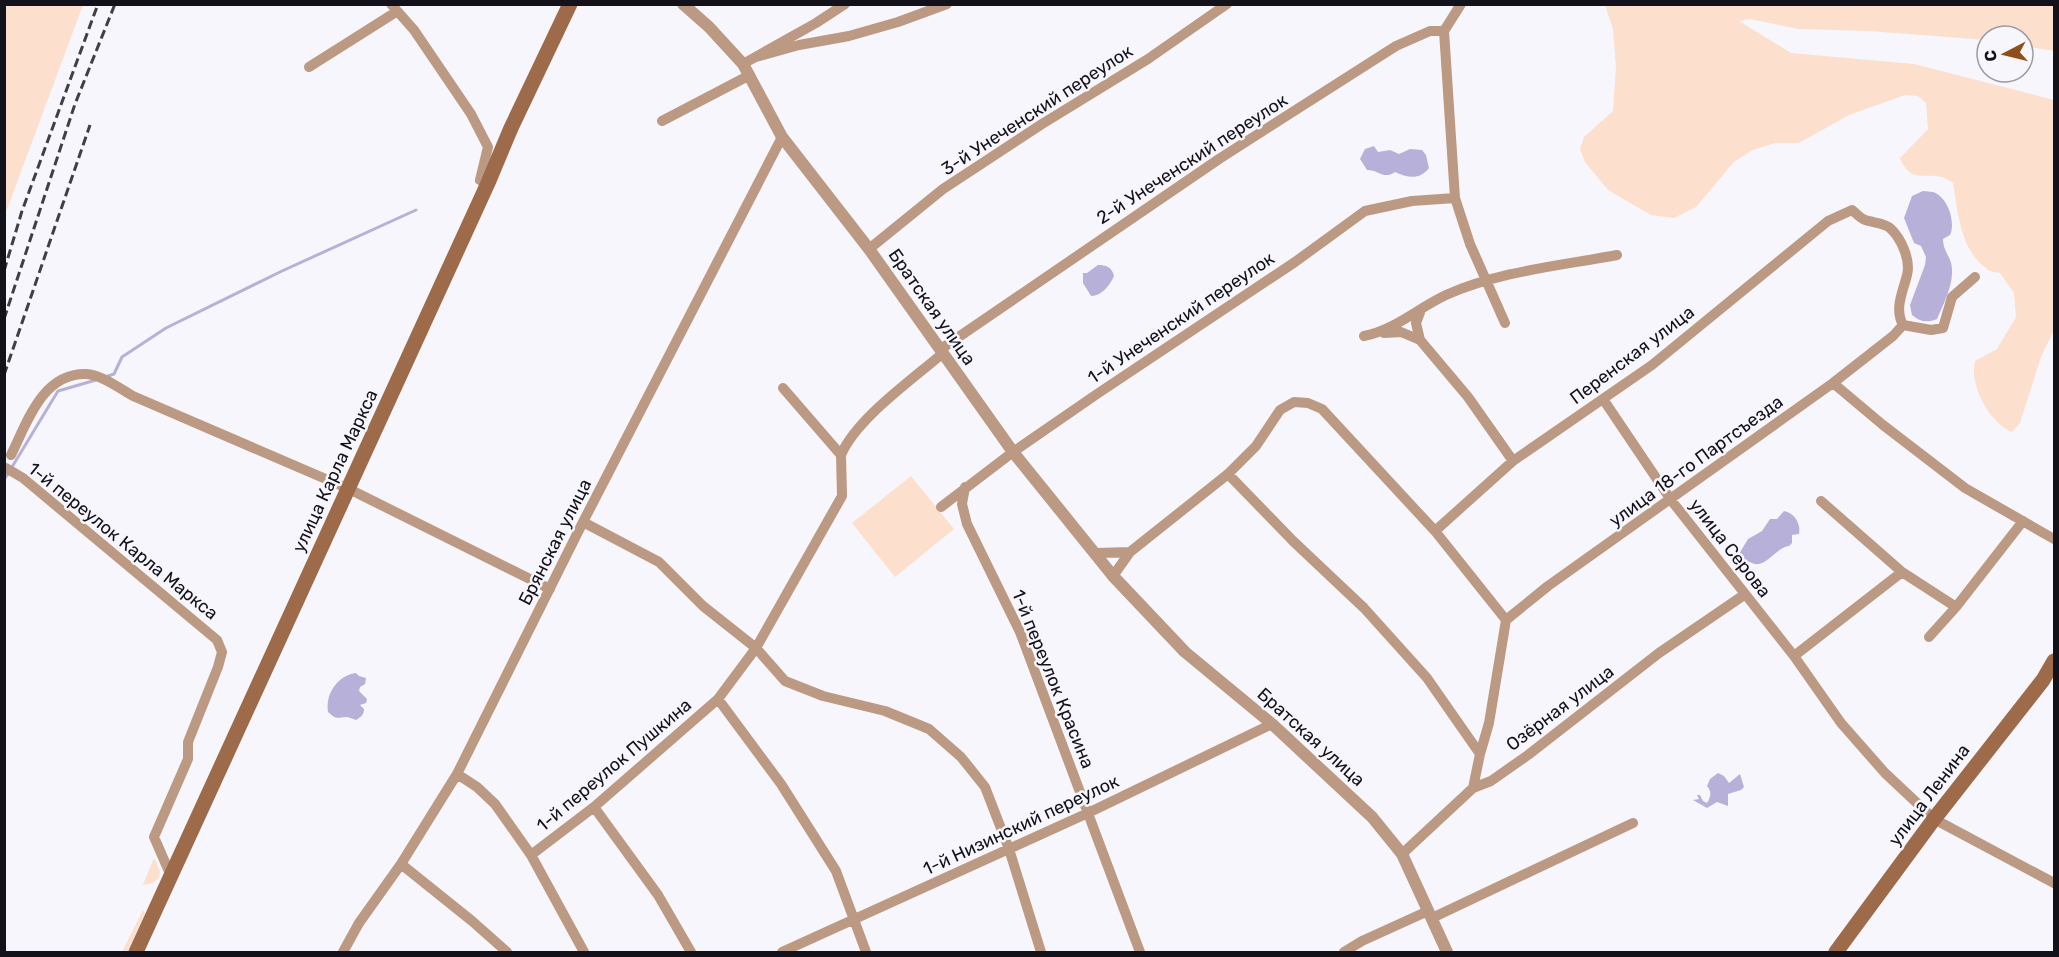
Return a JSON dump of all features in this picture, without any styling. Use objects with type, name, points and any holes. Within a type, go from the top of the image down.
[{"type":"main road","name":"улица Карла Маркса","points":[[136,952],[349,489],[511,128],[570,4]]},
{"type":"main road","name":"улица Ленина","points":[[1836,952],[1934,819],[2043,680],[2055,661]]},
{"type":"street","name":"Братская улица","points":[[683,4],[709,27],[743,64],[782,138],[869,249],[1013,452],[1113,576],[1185,652],[1272,724],[1372,817],[1402,854],[1446,952]]},
{"type":"street","points":[[743,64],[845,4]]},
{"type":"street","points":[[756,57],[799,45],[849,36],[898,22],[947,4]]},
{"type":"street","name":"3-й Унеченский переулок","points":[[869,249],[943,189],[1042,124],[1148,59],[1227,4]]},
{"type":"street","points":[[1461,4],[1444,31],[1455,198],[1470,244],[1505,322]]},
{"type":"street","points":[[309,67],[394,8],[414,30],[471,114],[488,147],[480,180],[488,183]]},
{"type":"street","name":"2-й Унеченский переулок","points":[[841,455],[847,441],[865,420],[942,351],[1209,165],[1396,46],[1430,31],[1444,31]]},
{"type":"street","points":[[662,121],[750,75]]},
{"type":"street","name":"Брянская улица","points":[[343,952],[359,923],[402,864],[457,774],[583,522],[782,138]]},
{"type":"street","name":"1-й Унеченский переулок","points":[[941,507],[1013,452],[1295,262],[1365,211],[1412,201],[1455,198]]},
{"type":"street","name":"Перенская улица","points":[[1435,531],[1513,461],[1652,365],[1828,221],[1852,210],[1864,219],[1888,226],[1900,240],[1906,254],[1908,273],[1902,290],[1898,316],[1903,325]]},
{"type":"street","points":[[1380,333],[1445,296],[1486,281],[1536,267],[1562,265],[1617,255]]},
{"type":"street","points":[[1903,325],[1931,330],[1943,328],[1952,297],[1975,277]]},
{"type":"street","points":[[1421,310],[1416,323],[1420,340],[1468,397],[1513,461]]},
{"type":"street","name":"улица 18-го Партсъезда","points":[[1506,621],[1548,586],[1833,383],[1893,336],[1903,325]]},
{"type":"street","points":[[1364,336],[1401,332],[1420,340]]},
{"type":"street","points":[[11,455],[42,395],[54,384],[74,376],[87,374],[349,489],[550,589]]},
{"type":"street","points":[[1833,383],[1965,488],[2055,539]]},
{"type":"street","points":[[783,388],[841,455]]},
{"type":"street","name":"улица Серова","points":[[1603,399],[1671,500],[1794,656],[1841,723],[1885,773],[1934,819],[2055,883]]},
{"type":"street","points":[[1113,576],[1130,552],[1228,474],[1256,446],[1280,410],[1294,402],[1308,403],[1322,409],[1435,531],[1506,621],[1489,723],[1473,788]]},
{"type":"street","name":"1-й переулок Пушкина","points":[[531,855],[594,807],[718,699],[756,648],[842,496],[841,455]]},
{"type":"street","name":"1-й переулок Карла Маркса","points":[[6,468],[23,478],[217,640],[222,652],[188,742],[188,759],[154,837],[171,876]]},
{"type":"street","points":[[1228,474],[1293,541],[1364,608],[1419,669],[1480,754]]},
{"type":"street","name":"1-й переулок Красина","points":[[965,487],[962,504],[967,524],[1020,632],[1140,952]]},
{"type":"street","points":[[1821,501],[1902,572],[1956,607]]},
{"type":"street","points":[[1929,637],[1956,607],[2023,521]]},
{"type":"street","points":[[583,522],[659,562],[704,606],[756,648],[785,681],[823,696],[885,711],[929,729],[961,757],[985,787],[1009,849],[1041,952]]},
{"type":"street","points":[[1096,553],[1130,552]]},
{"type":"street","points":[[1794,656],[1902,572]]},
{"type":"street","name":"Озёрная улица","points":[[1402,854],[1473,788],[1491,781],[1528,755],[1659,653],[1744,595]]},
{"type":"street","points":[[718,699],[781,784],[836,871],[866,952]]},
{"type":"street","name":"1-й Низинский переулок","points":[[782,952],[1088,813],[1272,724]]},
{"type":"street","points":[[457,774],[477,787],[495,804],[531,855],[584,952]]},
{"type":"street","points":[[594,807],[658,895],[691,952]]},
{"type":"street","points":[[1344,952],[1362,941],[1430,915],[1632,823]]},
{"type":"street","points":[[402,864],[507,952]]},
{"type":"shaded area","points":[[4,5],[83,5],[6,212],[4,210]]},
{"type":"shaded area","points":[[1605,5],[2054,5],[2054,51],[2035,48],[2035,24],[1975,24],[1975,39],[1869,31],[1798,29],[1750,19],[1739,21],[1791,53],[1914,64],[1975,80],[1975,84],[1992,84],[2054,100],[2054,330],[2041,357],[2020,423],[2012,432],[1989,412],[1978,392],[1974,371],[1975,361],[1997,349],[2016,317],[2014,293],[2000,273],[1988,270],[1971,252],[1962,230],[1953,183],[1938,176],[1910,173],[1900,158],[1928,129],[1926,103],[1918,96],[1905,95],[1849,115],[1799,143],[1775,143],[1753,150],[1734,162],[1696,207],[1674,218],[1651,215],[1608,190],[1585,162],[1580,149],[1584,137],[1613,111],[1616,67],[1613,29]]},
{"type":"shaded area","points":[[1374,146],[1378,152],[1390,150],[1399,154],[1410,149],[1422,150],[1426,155],[1429,168],[1422,175],[1414,177],[1395,172],[1384,175],[1367,170],[1360,159],[1365,149]]},
{"type":"shaded area","points":[[1923,191],[1933,192],[1943,199],[1947,204],[1952,224],[1950,235],[1943,239],[1944,248],[1952,265],[1949,289],[1937,319],[1927,321],[1912,315],[1910,305],[1926,257],[1921,246],[1914,243],[1904,218],[1912,196]]},
{"type":"shaded area","points":[[1098,265],[1108,267],[1114,276],[1102,292],[1091,296],[1083,283],[1083,273],[1087,273]]},
{"type":"shaded area","points":[[911,476],[954,529],[895,577],[852,523]]},
{"type":"shaded area","points":[[1784,511],[1794,517],[1799,526],[1799,534],[1792,535],[1792,543],[1759,564],[1753,564],[1741,558],[1739,554],[1748,539],[1762,531],[1770,519],[1777,519]]},
{"type":"shaded area","points":[[356,673],[366,678],[365,684],[360,687],[359,691],[367,699],[366,703],[360,705],[364,709],[363,714],[356,720],[347,717],[336,718],[328,712],[331,692],[338,681]]},
{"type":"shaded area","points":[[1718,773],[1724,776],[1729,783],[1740,774],[1744,787],[1728,794],[1728,806],[1717,802],[1707,808],[1693,800],[1699,799],[1697,795],[1700,795],[1707,803],[1710,790],[1707,786],[1710,779]]},
{"type":"shaded area","points":[[155,859],[160,872],[159,878],[153,883],[143,885],[153,860]]},
{"type":"shaded area","points":[[143,910],[145,913],[127,952],[122,952]]},
{"type":"waterway","points":[[108,376],[114,374],[122,357],[166,328],[282,271],[416,210]]},
{"type":"waterway","points":[[12,467],[58,391],[96,380]]},
{"type":"waterway","points":[[4,479],[9,473]]},
{"type":"railway","points":[[4,271],[22,211],[98,4]]},
{"type":"railway","points":[[4,319],[75,104],[115,4]]},
{"type":"railway","points":[[4,375],[90,125]]}]
